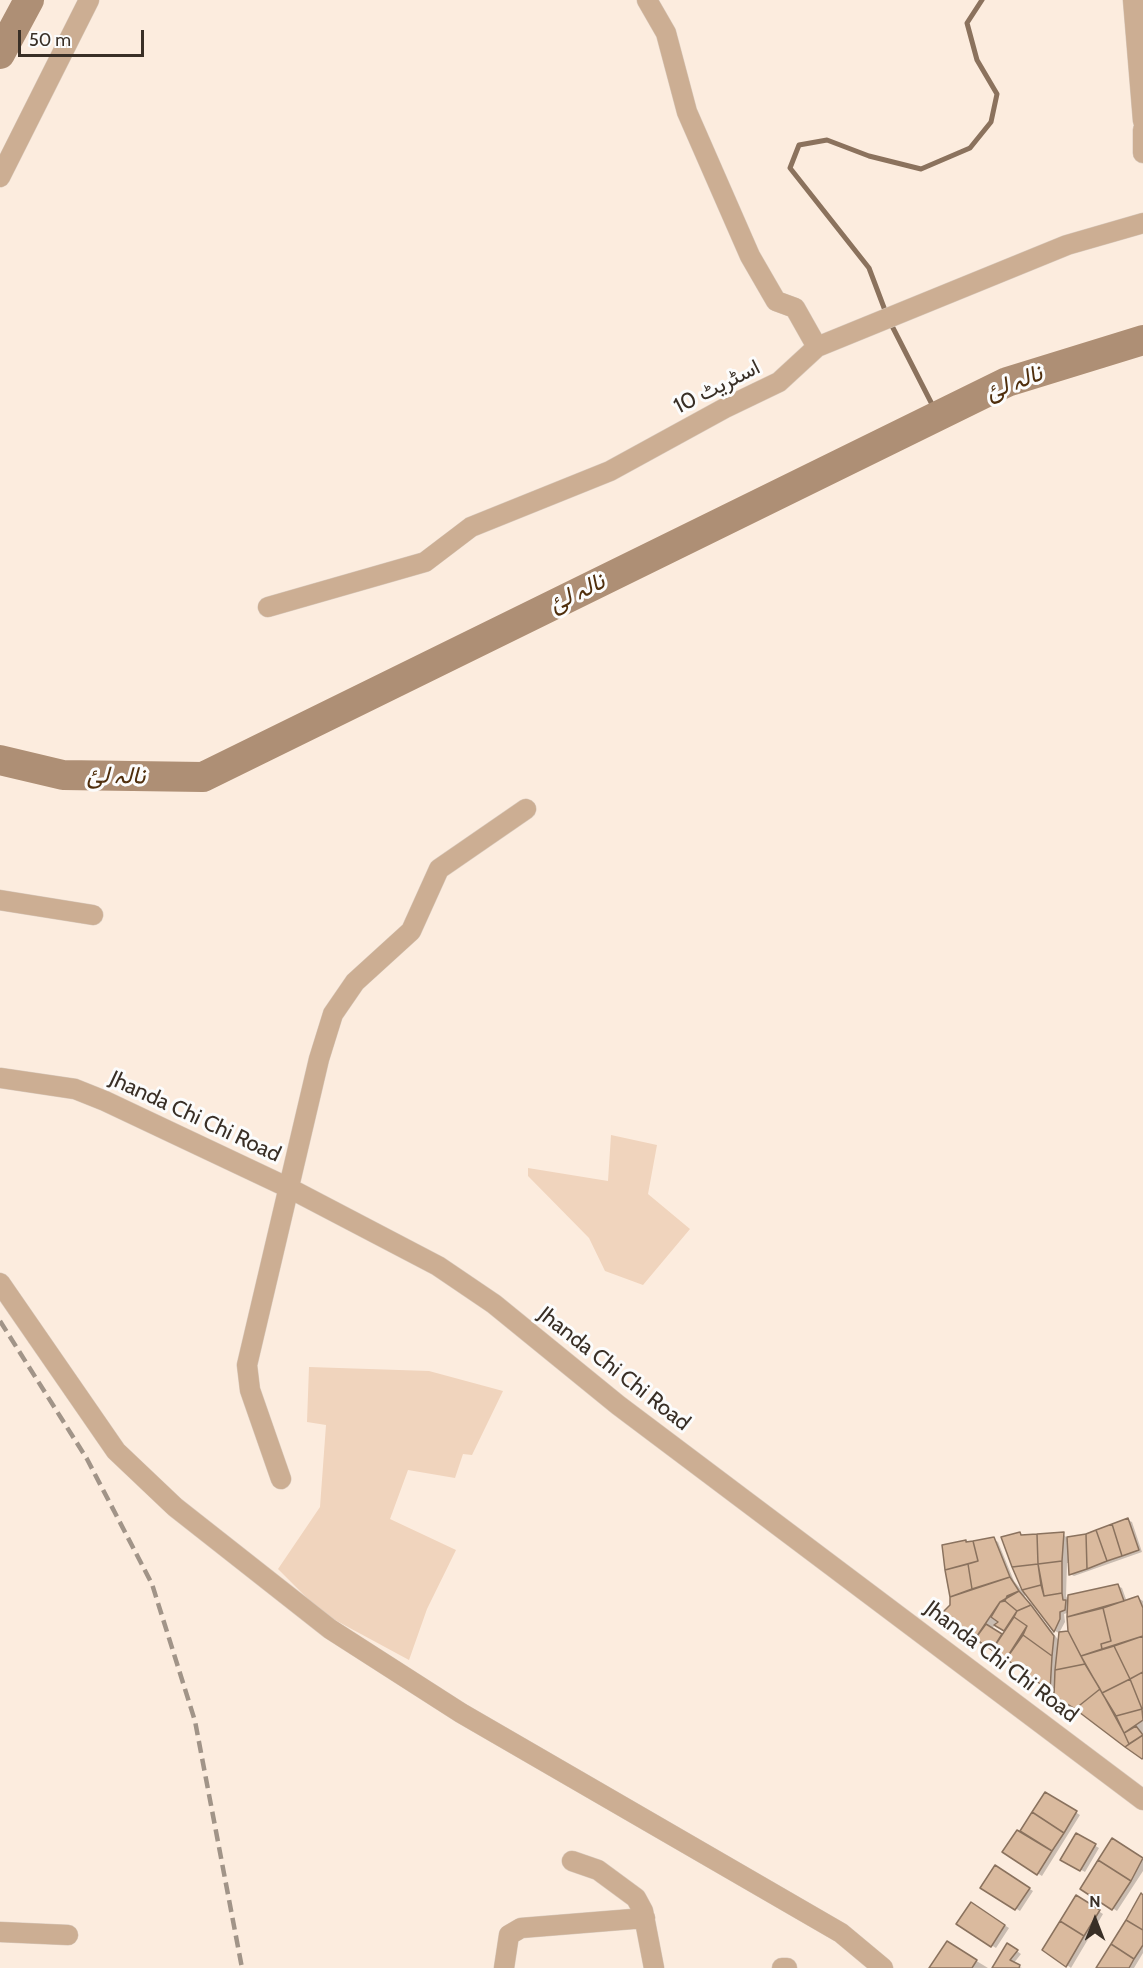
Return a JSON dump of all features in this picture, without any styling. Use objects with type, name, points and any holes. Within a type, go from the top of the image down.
[{"type":"street","points":[[0,177],[89,0]]},
{"type":"street","points":[[646,0],[666,33],[687,112],[750,256],[776,301],[795,308],[817,347],[1067,245],[1143,223]]},
{"type":"street","points":[[1132,0],[1143,121]]},
{"type":"street","points":[[1143,130],[1143,153]]},
{"type":"street","name":"اسٹریٹ 10","points":[[268,607],[424,562],[471,527],[610,471],[725,408],[779,382],[817,347]]},
{"type":"street","points":[[280,1479],[250,1390],[247,1365],[319,1059],[333,1014],[343,996],[382,955],[411,931],[439,869],[526,809]]},
{"type":"street","points":[[0,900],[93,915]]},
{"type":"street","name":"Jhanda Chi Chi Road","points":[[0,1078],[75,1089],[289,1188],[438,1266],[494,1304],[618,1405],[1143,1800]]},
{"type":"street","points":[[0,1283],[116,1451],[175,1507],[330,1629],[461,1713],[841,1934],[883,1968]]},
{"type":"street","points":[[572,1861],[598,1870],[636,1898],[645,1918],[654,1968]]},
{"type":"street","points":[[504,1968],[508,1935],[521,1929],[645,1918]]},
{"type":"street","points":[[0,1932],[68,1935]]},
{"type":"shaded area","points":[[611,1135],[657,1145],[648,1194],[690,1229],[643,1285],[605,1271],[589,1238],[528,1176],[528,1168],[608,1181]]},
{"type":"shaded area","points":[[309,1367],[429,1371],[503,1391],[472,1455],[463,1454],[455,1478],[408,1470],[390,1519],[456,1550],[427,1609],[409,1660],[322,1613],[278,1569],[320,1507],[326,1425],[307,1422]]},
{"type":"building","points":[[1128,1518],[1139,1550],[1122,1556],[1112,1524]]},
{"type":"building","points":[[1112,1524],[1122,1556],[1107,1561],[1096,1530]]},
{"type":"building","points":[[1096,1530],[1107,1561],[1087,1569],[1086,1534]]},
{"type":"building","points":[[1020,1532],[1021,1535],[1037,1534],[1038,1564],[1012,1567],[1001,1537]]},
{"type":"building","points":[[1064,1532],[1062,1561],[1038,1564],[1037,1534]]},
{"type":"building","points":[[1086,1534],[1087,1569],[1069,1575],[1067,1537]]},
{"type":"building","points":[[994,1537],[1010,1577],[972,1589],[968,1564],[978,1561],[973,1541]]},
{"type":"building","points":[[966,1540],[966,1542],[973,1541],[978,1561],[945,1570],[942,1545]]},
{"type":"building","points":[[1062,1561],[1062,1593],[1044,1596],[1038,1564]]},
{"type":"building","points":[[968,1564],[972,1589],[950,1597],[945,1570]]},
{"type":"building","points":[[1038,1564],[1041,1585],[1022,1590],[1012,1567]]},
{"type":"building","points":[[1010,1577],[1019,1591],[1000,1602],[975,1639],[941,1614],[950,1605],[950,1597]]},
{"type":"building","points":[[1118,1584],[1124,1601],[1067,1617],[1068,1595]]},
{"type":"building","points":[[1041,1585],[1044,1596],[1062,1593],[1063,1600],[1066,1600],[1065,1610],[1060,1612],[1060,1619],[1054,1632],[1022,1590]]},
{"type":"building","points":[[1019,1591],[1031,1605],[1017,1611],[1005,1601],[1007,1596]]},
{"type":"building","points":[[1138,1596],[1143,1608],[1143,1636],[1102,1649],[1101,1644],[1111,1641],[1103,1608]]},
{"type":"building","points":[[1005,1601],[1017,1611],[1004,1631],[994,1625],[998,1622],[991,1617],[1000,1602]]},
{"type":"building","points":[[1031,1605],[1054,1636],[1052,1656],[1023,1635],[1027,1626],[1014,1617],[1017,1611]]},
{"type":"building","points":[[1103,1608],[1111,1641],[1101,1644],[1102,1649],[1081,1656],[1068,1631],[1067,1617]]},
{"type":"building","points":[[1014,1617],[1027,1626],[1006,1659],[992,1650]]},
{"type":"building","points":[[986,1624],[1002,1634],[992,1650],[975,1639]]},
{"type":"building","points":[[1068,1631],[1085,1664],[1055,1670],[1059,1632]]},
{"type":"building","points":[[1023,1635],[1052,1656],[1050,1691],[1006,1659]]},
{"type":"building","points":[[1143,1636],[1143,1672],[1130,1679],[1114,1646]]},
{"type":"building","points":[[1114,1646],[1130,1679],[1102,1693],[1081,1656]]},
{"type":"building","points":[[1085,1664],[1100,1689],[1075,1709],[1054,1696],[1055,1670]]},
{"type":"building","points":[[1143,1672],[1143,1708],[1142,1709],[1130,1679]]},
{"type":"building","points":[[1130,1679],[1142,1709],[1116,1716],[1102,1693]]},
{"type":"building","points":[[1100,1689],[1129,1744],[1125,1747],[1075,1709]]},
{"type":"building","points":[[1142,1709],[1143,1720],[1124,1733],[1116,1716]]},
{"type":"building","points":[[1136,1726],[1143,1735],[1129,1744],[1124,1733]]},
{"type":"building","points":[[1143,1735],[1143,1758],[1142,1759],[1125,1747]]},
{"type":"building","points":[[1045,1792],[1077,1811],[1064,1833],[1032,1812]]},
{"type":"building","points":[[1032,1812],[1064,1833],[1052,1851],[1020,1831]]},
{"type":"building","points":[[1017,1830],[1052,1851],[1037,1875],[1002,1852]]},
{"type":"building","points":[[1076,1833],[1096,1844],[1080,1871],[1060,1860]]},
{"type":"building","points":[[1112,1838],[1143,1858],[1131,1881],[1098,1860]]},
{"type":"building","points":[[1098,1860],[1131,1881],[1112,1910],[1080,1889]]},
{"type":"building","points":[[995,1865],[1030,1888],[1015,1910],[980,1888]]},
{"type":"building","points":[[1141,1893],[1143,1895],[1143,1930],[1126,1920]]},
{"type":"building","points":[[1076,1895],[1100,1910],[1084,1936],[1060,1921]]},
{"type":"building","points":[[971,1902],[1005,1925],[991,1947],[956,1924]]},
{"type":"building","points":[[1126,1920],[1143,1930],[1143,1945],[1134,1959],[1111,1944]]},
{"type":"building","points":[[1060,1921],[1084,1936],[1066,1967],[1042,1950]]},
{"type":"building","points":[[947,1941],[977,1960],[972,1968],[929,1968]]},
{"type":"building","points":[[1007,1943],[1018,1950],[1010,1960],[1020,1965],[1019,1968],[992,1968]]},
{"type":"building","points":[[1111,1944],[1134,1959],[1129,1968],[1096,1968]]},
{"type":"waterway","name":"نالہ لئ","points":[[0,54],[29,0]]},
{"type":"waterway","points":[[886,313],[869,268],[790,168],[799,145],[827,140],[869,156],[921,169],[970,148],[991,122],[997,94],[977,60],[967,23],[982,0]]},
{"type":"waterway","points":[[890,322],[938,416]]},
{"type":"waterway","name":"نالہ لئ","points":[[0,760],[63,775],[203,777],[1007,382],[1143,340]]},
{"type":"railway","points":[[0,1321],[87,1459],[152,1584],[195,1721],[242,1968]]}]
